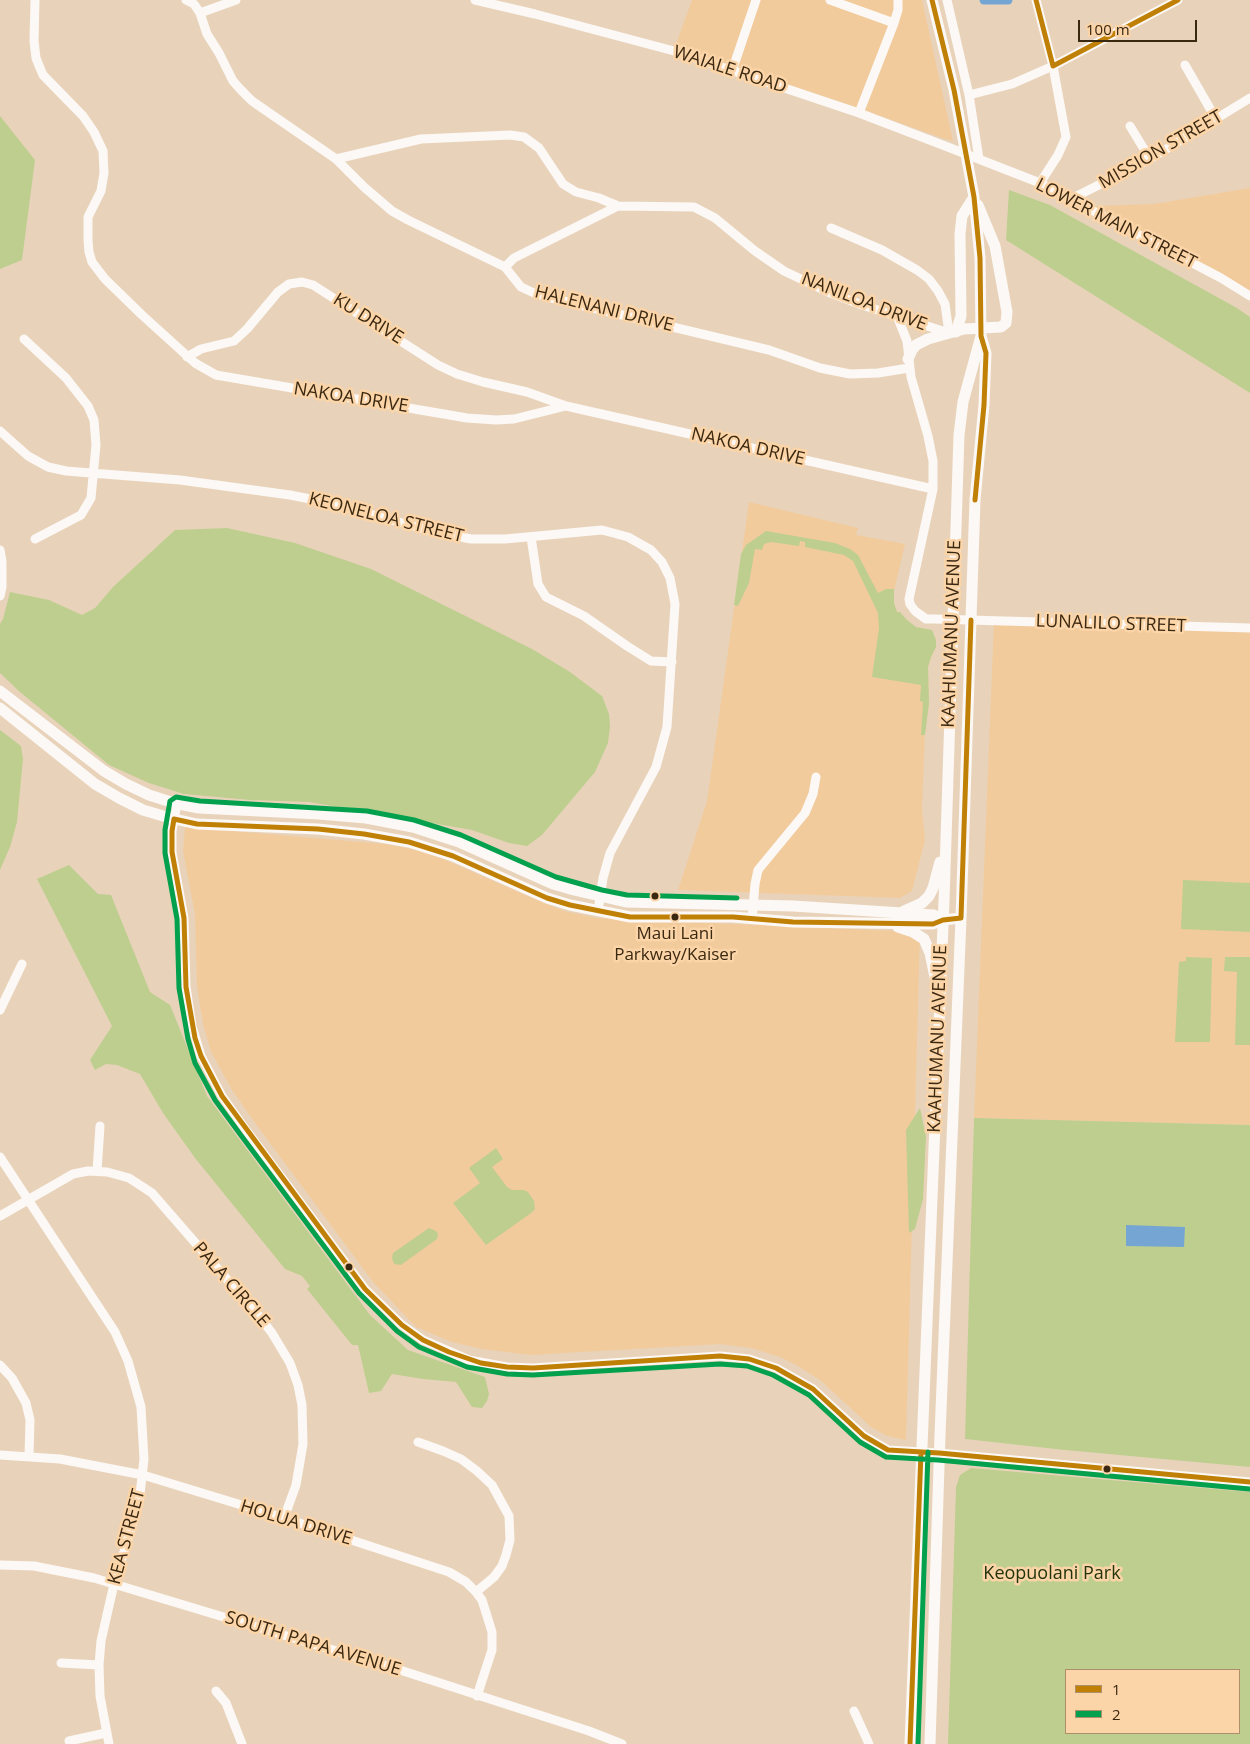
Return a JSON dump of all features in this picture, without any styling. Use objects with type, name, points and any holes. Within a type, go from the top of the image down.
[{"type":"main road","name":"KAAHUMANU AVENUE","points":[[910,1744],[943,920],[959,435],[962,402],[980,336],[980,258],[972,183],[954,90],[932,0]]},
{"type":"main road","points":[[909,363],[912,350],[916,345],[928,339],[957,331],[1004,325],[1007,317],[995,246],[974,197]]},
{"type":"main road","points":[[957,331],[960,316],[960,234],[962,216],[974,197]]},
{"type":"main road","name":"KAAHUMANU AVENUE","points":[[930,1744],[939,1453],[961,918],[975,500],[986,353],[980,336]]},
{"type":"main road","points":[[958,473],[964,464],[979,458],[962,444],[959,435]]},
{"type":"main road","points":[[0,691],[104,771],[149,795],[177,804],[199,808],[366,818],[413,828],[458,842],[553,884],[626,902],[793,906],[934,915],[943,920]]},
{"type":"main road","points":[[0,708],[95,784],[143,810],[174,819],[197,824],[364,834],[409,842],[453,856],[547,898],[598,911],[644,918],[733,917],[793,922],[933,924],[943,920],[961,918]]},
{"type":"main road","points":[[898,913],[922,904],[928,896],[933,888],[945,843]]},
{"type":"main road","points":[[884,923],[913,932],[924,940],[930,953],[939,1004]]},
{"type":"street","name":"NAKOA DRIVE","points":[[35,0],[34,41],[36,58],[40,68],[43,74],[84,116],[103,151],[104,173],[102,191],[88,217],[89,252],[92,262],[105,279],[188,357],[216,375],[467,418],[496,420],[514,418],[566,406],[933,489]]},
{"type":"street","points":[[186,0],[194,4],[200,13],[207,34],[219,52],[233,81],[241,90],[252,101],[336,159]]},
{"type":"street","points":[[200,13],[236,0]]},
{"type":"street","name":"WAIALE ROAD","points":[[475,0],[651,44],[860,113],[979,159]]},
{"type":"street","points":[[732,71],[756,0]]},
{"type":"street","points":[[830,0],[894,23]]},
{"type":"street","points":[[860,113],[894,23],[898,10],[898,0]]},
{"type":"street","points":[[947,0],[969,95],[979,159]]},
{"type":"street","points":[[1036,0],[1053,66],[1066,137],[1058,155],[1040,183]]},
{"type":"street","points":[[969,95],[1012,84],[1053,66],[1178,0]]},
{"type":"street","points":[[1185,65],[1216,119]]},
{"type":"street","name":"MISSION STREET","points":[[1071,200],[1150,159],[1250,98]]},
{"type":"street","points":[[1130,126],[1150,159]]},
{"type":"street","name":"NANILOA DRIVE","points":[[336,159],[421,139],[510,135],[524,137],[539,148],[563,184],[576,192],[599,198],[618,206],[694,207],[715,218],[755,251],[784,270],[828,292],[898,316],[957,331]]},
{"type":"street","name":"HALENANI DRIVE","points":[[336,159],[392,211],[505,267],[521,287],[541,295],[769,350],[820,368],[850,374],[860,375],[909,363]]},
{"type":"street","name":"LOWER MAIN STREET","points":[[979,159],[1040,183],[1221,278],[1250,296]]},
{"type":"street","points":[[505,267],[514,258],[618,206]]},
{"type":"street","points":[[831,228],[882,250],[929,279],[938,291],[957,331]]},
{"type":"street","name":"KU DRIVE","points":[[188,357],[201,349],[234,340],[247,329],[278,292],[290,284],[302,282],[313,285],[438,365],[456,374],[527,392],[566,406]]},
{"type":"street","points":[[898,316],[907,341],[909,363],[931,448],[934,474],[933,489]]},
{"type":"street","points":[[24,338],[66,378],[88,406],[94,420],[96,444],[91,498],[81,515],[35,539]]},
{"type":"street","name":"KEONELOA STREET","points":[[0,431],[28,456],[48,467],[94,474],[180,480],[290,495],[330,503],[431,531],[471,539],[505,539],[602,530],[628,537],[651,550],[662,562],[670,578],[675,604],[667,728],[656,767],[610,853],[603,878],[598,911]]},
{"type":"street","name":"LUNALILO STREET","points":[[933,489],[911,590],[910,604],[915,612],[926,618],[1250,628]]},
{"type":"street","points":[[531,537],[538,584],[546,597],[584,616],[651,661],[672,662]]},
{"type":"street","points":[[0,550],[2,587],[0,596]]},
{"type":"street","points":[[752,919],[758,870],[805,813],[813,794],[816,777]]},
{"type":"street","points":[[177,804],[172,831],[172,852],[184,918],[186,987],[192,1026],[201,1056],[222,1096],[365,1289],[402,1325],[424,1340],[468,1360],[507,1368],[552,1367],[720,1356],[749,1359],[776,1368],[813,1390],[864,1436],[882,1447],[894,1451],[939,1453],[1250,1482]]},
{"type":"street","points":[[0,1010],[22,964]]},
{"type":"street","points":[[96,1171],[100,1126]]},
{"type":"street","name":"KEA STREET","points":[[0,1157],[111,1325],[128,1362],[138,1392],[142,1415],[144,1460],[139,1504],[114,1584],[103,1628],[99,1665],[100,1696],[109,1744]]},
{"type":"street","name":"PALA CIRCLE","points":[[0,1216],[74,1174],[96,1171],[129,1178],[152,1194],[258,1315],[272,1333],[290,1363],[298,1385],[302,1405],[303,1444],[296,1485],[284,1518]]},
{"type":"street","points":[[0,1365],[12,1378],[26,1403],[30,1420],[29,1456]]},
{"type":"street","points":[[418,1442],[461,1459],[477,1471],[492,1485],[509,1516],[510,1540],[502,1566],[494,1577],[476,1592]]},
{"type":"street","name":"HOLUA DRIVE","points":[[0,1455],[60,1459],[143,1475],[284,1518],[449,1572],[466,1582],[482,1600],[492,1632],[492,1650],[477,1696]]},
{"type":"street","name":"SOUTH PAPA AVENUE","points":[[0,1565],[34,1566],[68,1572],[114,1584],[278,1632],[589,1731],[622,1744]]},
{"type":"street","points":[[61,1663],[99,1665]]},
{"type":"street","points":[[216,1691],[226,1703],[242,1744]]},
{"type":"street","points":[[854,1711],[869,1744]]},
{"type":"street","points":[[69,1741],[106,1733]]},
{"type":"shaded area","points":[[692,0],[922,0],[953,141],[675,47]]},
{"type":"shaded area","points":[[1250,188],[1250,296],[1094,206],[1154,204]]},
{"type":"shaded area","points":[[749,502],[858,528],[856,535],[905,544],[893,595],[894,603],[900,620],[908,628],[936,640],[936,647],[928,667],[929,703],[925,731],[922,809],[925,840],[912,891],[900,898],[678,890],[707,801]]},
{"type":"shaded area","points":[[994,621],[1250,628],[1250,1125],[974,1118]]},
{"type":"shaded area","points":[[185,827],[385,844],[427,852],[564,911],[597,918],[920,932],[906,1440],[887,1436],[871,1427],[820,1380],[796,1365],[780,1357],[751,1348],[720,1344],[531,1355],[482,1349],[452,1342],[416,1327],[373,1282],[255,1123],[232,1090],[211,1052],[203,1024],[197,986],[195,915],[183,851]]},
{"type":"green space","points":[[0,116],[35,160],[22,260],[0,269]]},
{"type":"green space","points":[[1009,190],[1050,205],[1237,308],[1250,317],[1250,393],[1006,240]]},
{"type":"green space","points":[[227,528],[295,543],[371,569],[532,649],[570,672],[602,696],[609,714],[608,743],[595,772],[542,835],[527,846],[509,843],[472,830],[309,802],[250,800],[184,794],[149,783],[109,765],[20,692],[0,673],[0,624],[10,592],[49,600],[82,615],[95,608],[113,587],[175,530]]},
{"type":"green space","points":[[766,531],[835,543],[850,549],[858,555],[878,593],[886,589],[894,589],[894,603],[897,612],[900,612],[916,627],[932,630],[936,640],[936,647],[928,667],[929,703],[925,735],[921,735],[923,702],[920,701],[921,685],[872,677],[879,628],[878,613],[853,561],[844,555],[805,547],[805,542],[800,541],[799,546],[771,542],[764,544],[762,550],[755,549],[749,583],[738,606],[734,605],[741,554],[746,545]]},
{"type":"green space","points":[[0,730],[21,746],[23,759],[17,822],[10,847],[0,870]]},
{"type":"green space","points":[[69,865],[98,894],[111,895],[150,992],[170,1005],[207,1096],[370,1315],[408,1350],[485,1377],[489,1394],[482,1408],[472,1407],[456,1382],[392,1374],[381,1391],[369,1393],[358,1345],[352,1345],[307,1289],[310,1286],[302,1276],[285,1269],[195,1158],[163,1113],[140,1074],[117,1065],[106,1064],[95,1070],[90,1060],[112,1026],[37,879]]},
{"type":"green space","points":[[1183,880],[1250,883],[1250,932],[1181,929]]},
{"type":"green space","points":[[1186,957],[1212,958],[1210,1042],[1175,1042],[1179,962],[1186,961]]},
{"type":"green space","points":[[1225,957],[1250,957],[1250,1045],[1235,1045],[1237,972],[1224,971]]},
{"type":"green space","points":[[920,1108],[926,1136],[923,1199],[915,1229],[909,1233],[906,1130]]},
{"type":"green space","points":[[974,1118],[1250,1125],[1250,1467],[965,1439]]},
{"type":"green space","points":[[496,1148],[503,1159],[492,1167],[507,1187],[512,1190],[528,1192],[534,1201],[535,1209],[486,1245],[453,1203],[480,1183],[469,1168]]},
{"type":"green space","points":[[429,1228],[436,1231],[438,1234],[437,1239],[401,1265],[394,1264],[393,1253]]},
{"type":"green space","name":"Keopuolani Park","points":[[971,1468],[1250,1492],[1250,1744],[948,1744],[956,1487],[960,1475]]},
{"type":"water","points":[[1126,1225],[1185,1227],[1184,1247],[1126,1246]]},
{"type":"waterway","points":[[984,0],[1008,0]]},
{"type":"transit line","name":"1","points":[[932,0],[954,90],[974,197],[980,258],[981,336],[986,353],[984,405],[975,500]]},
{"type":"transit line","name":"1","points":[[1036,0],[1053,66],[1178,0]]},
{"type":"transit line","name":"1","points":[[971,620],[961,918],[943,920],[933,924],[793,922],[733,917],[630,917],[570,905],[547,898],[453,856],[409,842],[364,834],[318,829],[197,824],[174,819],[172,852],[184,918],[186,987],[195,1038],[201,1056],[222,1096],[365,1289],[402,1325],[423,1340],[449,1352],[481,1363],[533,1368],[720,1356],[749,1359],[776,1368],[813,1389],[864,1436],[888,1450],[939,1453],[1250,1482]]},
{"type":"transit line","name":"2","points":[[737,898],[627,895],[602,890],[556,877],[461,835],[414,820],[367,811],[200,801],[176,797],[170,801],[165,830],[165,853],[177,919],[179,988],[188,1039],[195,1063],[215,1100],[359,1293],[397,1331],[419,1347],[467,1367],[507,1374],[533,1375],[720,1364],[747,1366],[773,1375],[809,1395],[860,1442],[886,1457],[938,1460],[1249,1489]]},
{"type":"transit line","name":"1","points":[[910,1744],[921,1452]]},
{"type":"transit line","name":"2","points":[[918,1744],[928,1452]]},
{"type":"place","name":"Maui Lani Parkway/Kaiser","points":[[675,917]]}]
